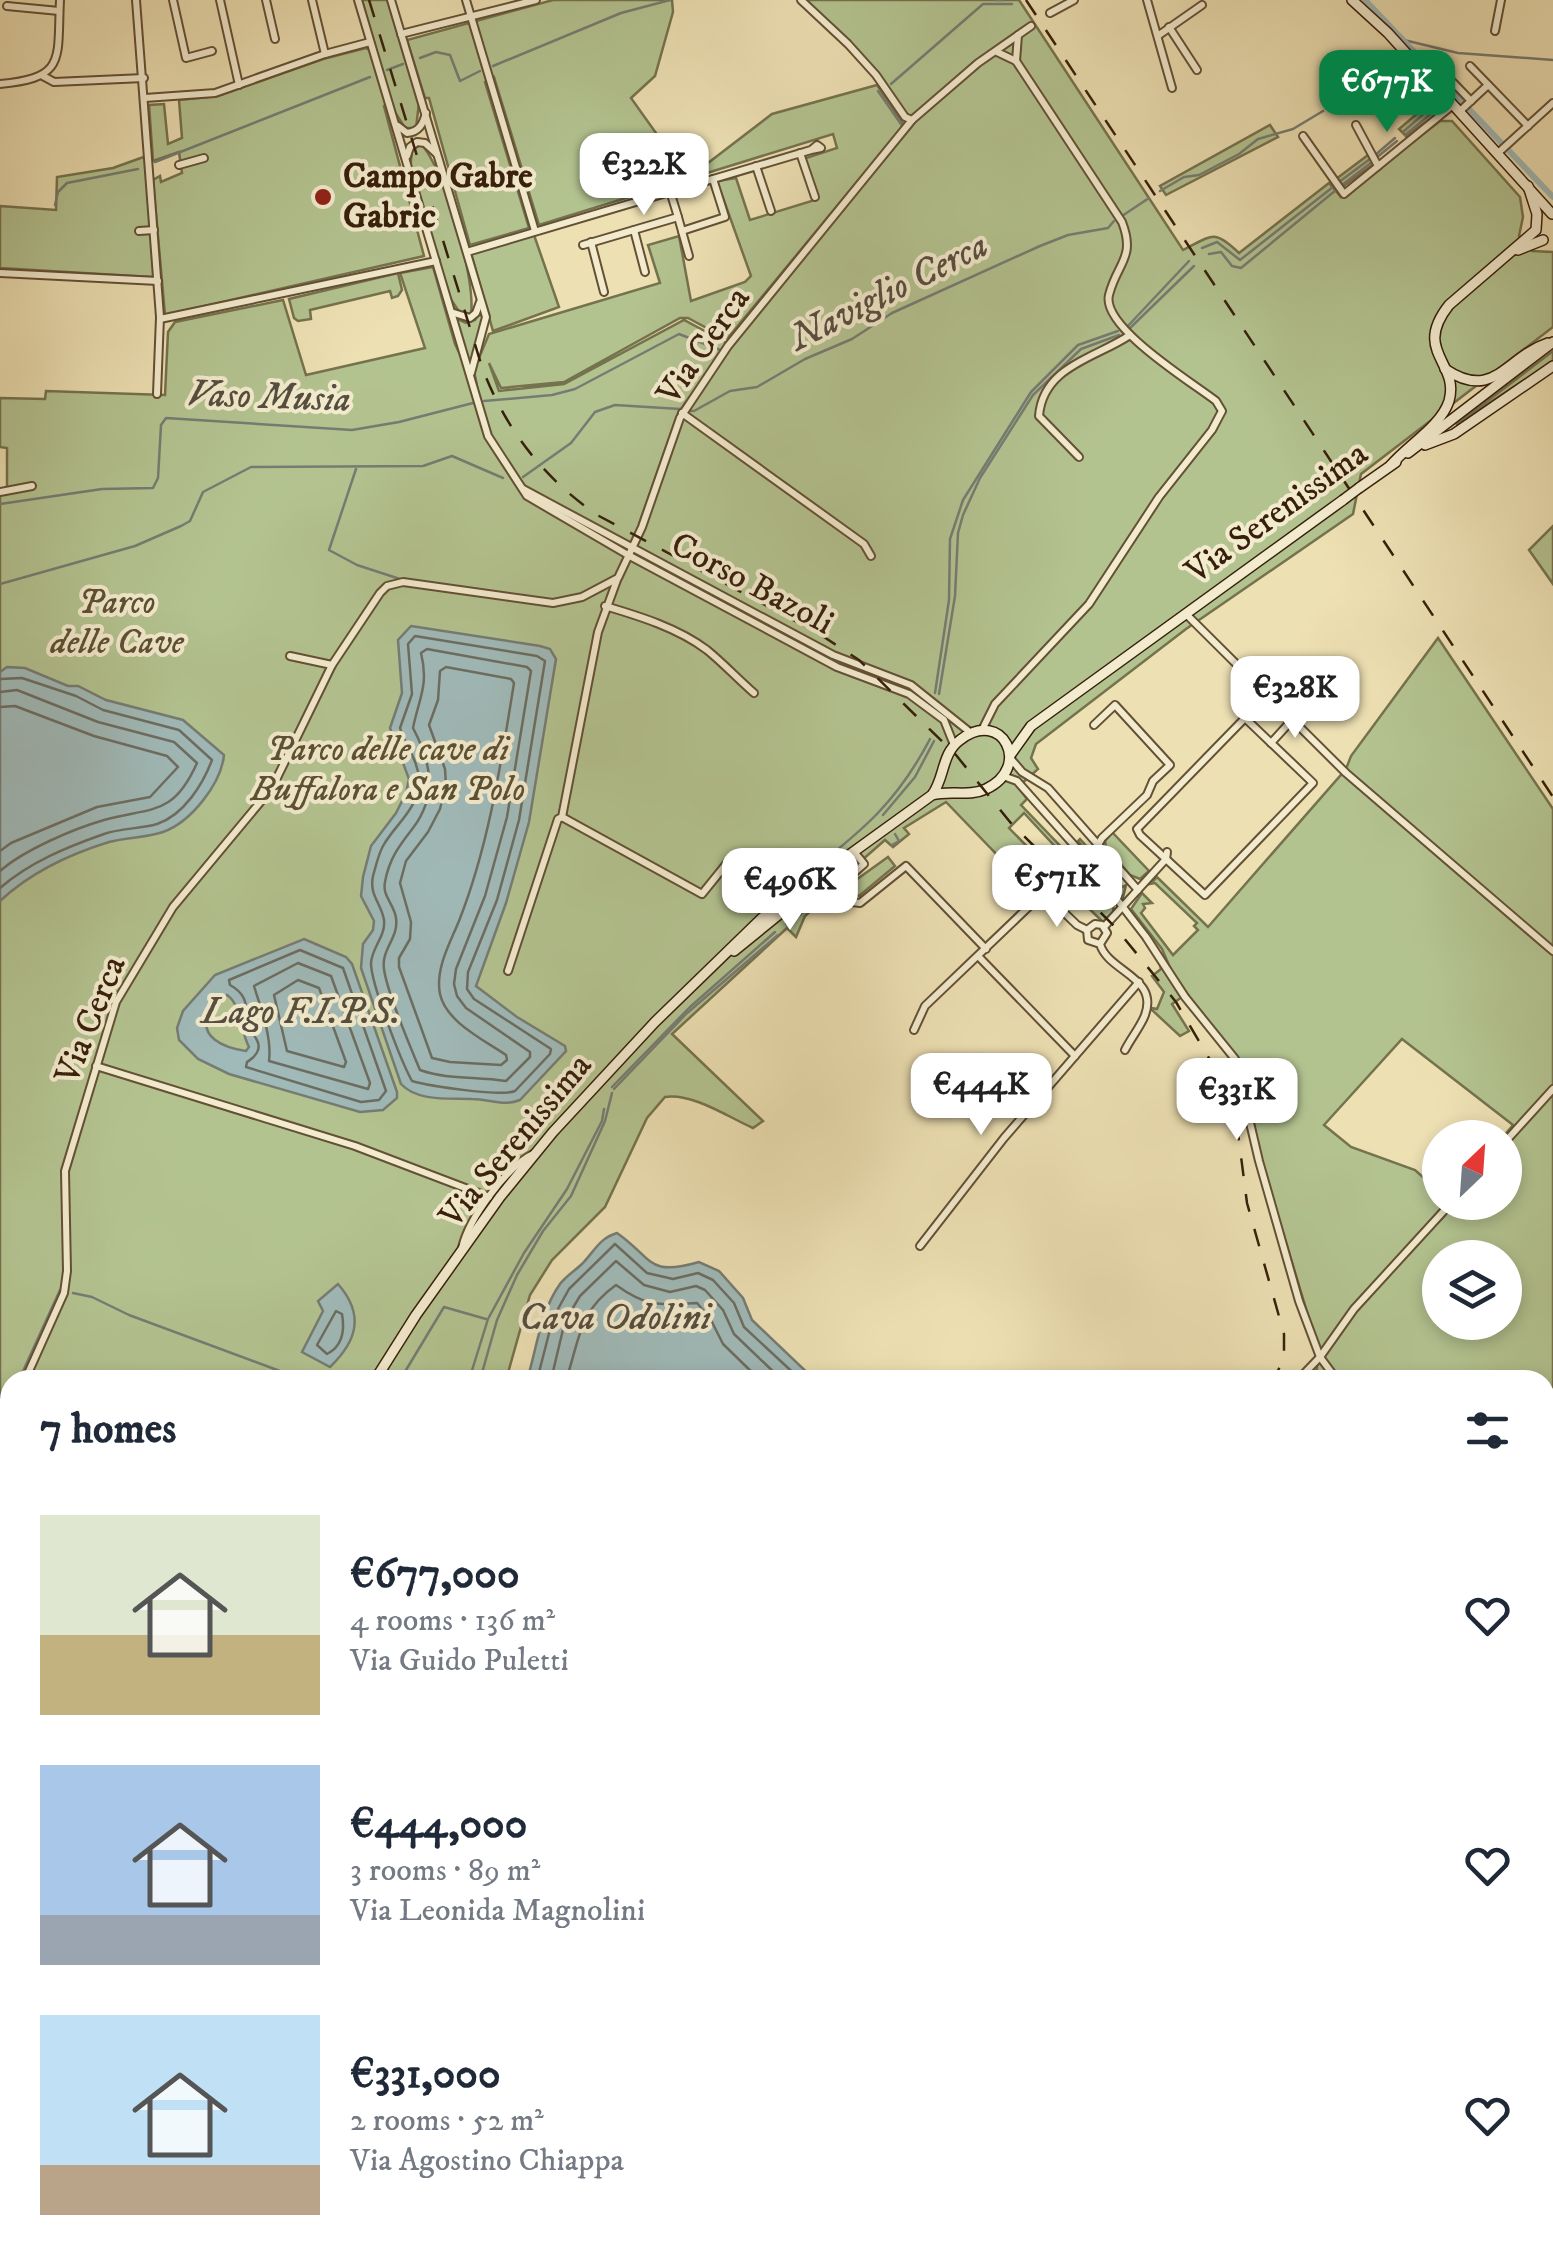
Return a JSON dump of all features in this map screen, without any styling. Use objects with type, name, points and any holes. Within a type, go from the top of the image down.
[{"type":"main road","points":[[1352,0],[1500,151],[1553,214]]},
{"type":"main road","points":[[1515,251],[1548,241],[1537,226],[1528,186]]},
{"type":"main road","points":[[1391,465],[1445,409],[1450,392],[1434,343],[1439,318],[1449,305],[1515,251],[1545,214],[1553,214]]},
{"type":"main road","points":[[1445,369],[1466,381],[1488,380],[1533,348],[1553,342]]},
{"type":"main road","name":"Via Serenissima","points":[[932,796],[982,791],[1002,776],[1031,726],[1391,465],[1553,342]]},
{"type":"main road","points":[[1412,449],[1454,434],[1553,366]]},
{"type":"main road","name":"Via Serenissima","points":[[976,732],[999,734],[1031,726]]},
{"type":"main road","points":[[954,745],[976,732]]},
{"type":"main road","points":[[999,734],[1008,744],[1011,756]]},
{"type":"main road","name":"Via Serenissima","points":[[382,1370],[462,1249],[538,1152],[655,1022],[762,918],[932,796],[954,745]]},
{"type":"main road","points":[[943,775],[956,792]]},
{"type":"main road","name":"Via Serenissima","points":[[723,958],[773,922],[832,869]]},
{"type":"main road","points":[[773,922],[771,917],[794,892]]},
{"type":"street","points":[[0,84],[44,76],[54,63],[60,0]]},
{"type":"street","points":[[136,0],[160,318],[157,394]]},
{"type":"street","points":[[173,0],[186,58],[212,52]]},
{"type":"street","points":[[220,0],[239,85]]},
{"type":"street","points":[[266,0],[275,39]]},
{"type":"street","points":[[312,0],[325,54]]},
{"type":"street","name":"Corso Bazoli","points":[[358,0],[488,436],[527,496],[837,666],[909,694],[952,725],[976,732]]},
{"type":"street","points":[[391,0],[481,300],[486,324],[471,377]]},
{"type":"street","points":[[466,0],[535,232]]},
{"type":"street","points":[[402,34],[536,0]]},
{"type":"street","points":[[800,0],[848,44],[876,75],[905,118],[912,120]]},
{"type":"street","points":[[1050,13],[1074,0]]},
{"type":"street","points":[[1147,0],[1172,88]]},
{"type":"street","points":[[1495,31],[1501,0]]},
{"type":"street","points":[[1158,35],[1202,5]]},
{"type":"street","points":[[7,6],[59,10]]},
{"type":"street","name":"Via Cerca","points":[[29,1370],[64,1293],[65,1171],[108,1022],[128,978],[173,907],[272,788],[332,664],[380,593],[395,582],[553,603],[582,597],[618,578],[642,528],[682,412],[728,346],[912,120],[1031,26]]},
{"type":"street","points":[[1169,28],[1197,70]]},
{"type":"street","points":[[1016,61],[1018,34]]},
{"type":"street","points":[[145,98],[215,93],[370,42]]},
{"type":"street","points":[[976,732],[996,704],[1089,604],[1222,412],[1216,401],[1130,335],[1113,316],[1108,303],[1128,249],[1122,222],[1016,61],[996,52]]},
{"type":"street","points":[[1470,66],[1528,126]]},
{"type":"street","points":[[1442,71],[1471,101]]},
{"type":"street","points":[[44,76],[54,82],[144,78]]},
{"type":"street","points":[[1303,136],[1344,194],[1488,85]]},
{"type":"street","points":[[1500,151],[1553,103]]},
{"type":"street","points":[[394,121],[403,131],[414,132],[422,124],[426,110]]},
{"type":"street","points":[[1356,126],[1378,166]]},
{"type":"street","points":[[406,163],[410,147],[417,142],[430,146],[440,159]]},
{"type":"street","points":[[467,252],[811,150]]},
{"type":"street","points":[[800,153],[815,197]]},
{"type":"street","points":[[180,165],[204,158]]},
{"type":"street","points":[[756,166],[771,210]]},
{"type":"street","points":[[682,230],[725,217],[713,179]]},
{"type":"street","points":[[670,192],[689,256]]},
{"type":"street","points":[[604,292],[587,243],[678,217]]},
{"type":"street","points":[[139,231],[154,230]]},
{"type":"street","points":[[634,230],[645,272]]},
{"type":"street","points":[[160,318],[247,303],[436,260]]},
{"type":"street","points":[[0,273],[158,281]]},
{"type":"street","points":[[450,308],[459,317],[470,318],[481,300]]},
{"type":"street","points":[[1079,457],[1039,416],[1040,400],[1065,371],[1093,352],[1130,335]]},
{"type":"street","points":[[682,412],[864,544],[871,556]]},
{"type":"street","points":[[0,492],[32,486]]},
{"type":"street","points":[[508,971],[558,818],[562,817],[605,606],[618,578]]},
{"type":"street","points":[[605,606],[636,615],[706,649],[754,693]]},
{"type":"street","points":[[1185,614],[1346,773],[1553,951]]},
{"type":"street","points":[[290,656],[332,664]]},
{"type":"street","points":[[1094,725],[1116,705],[1170,765],[1098,845]]},
{"type":"street","points":[[990,716],[999,734]]},
{"type":"street","points":[[1245,718],[1313,783],[1205,895],[1167,855],[1140,835],[1139,824],[1245,718]]},
{"type":"street","points":[[1271,743],[1292,720]]},
{"type":"street","points":[[952,725],[954,745]]},
{"type":"street","points":[[1011,756],[1022,772],[1044,784],[1138,890]]},
{"type":"street","points":[[1002,776],[1018,780],[1082,854],[1240,1069],[1259,1161],[1299,1301],[1320,1357],[1329,1370]]},
{"type":"street","points":[[562,817],[702,894],[732,857]]},
{"type":"street","points":[[855,853],[864,864],[839,886],[852,902],[860,903],[906,866],[986,948]]},
{"type":"street","points":[[1104,927],[1167,855]]},
{"type":"street","points":[[914,1030],[925,1006],[1040,896],[1048,897],[1087,930]]},
{"type":"street","points":[[1087,930],[1095,924],[1104,927]]},
{"type":"street","points":[[1100,944],[1107,937],[1104,927]]},
{"type":"street","points":[[1087,930],[1088,940],[1100,944],[1108,962],[1139,982],[1146,1002],[1126,1050]]},
{"type":"street","points":[[978,956],[1074,1056]]},
{"type":"street","points":[[920,1246],[1004,1138],[1139,982]]},
{"type":"street","points":[[96,1066],[355,1146],[490,1197]]},
{"type":"street","points":[[1522,1123],[1553,1089]]},
{"type":"street","points":[[462,1249],[468,1230],[496,1188],[523,1160],[538,1152]]},
{"type":"street","points":[[1308,1370],[1354,1309],[1436,1220]]},
{"type":"green space","points":[[362,0],[389,0],[419,103],[416,128],[405,128],[393,109]]},
{"type":"green space","name":"Parco delle cave di Buffalora e San Polo","points":[[553,0],[672,0],[673,12],[655,76],[631,98],[678,164],[708,163],[772,114],[877,85],[904,125],[727,339],[688,318],[680,318],[564,382],[501,388],[489,363],[499,391],[564,384],[684,320],[731,345],[912,126],[878,76],[803,0],[1019,0],[1183,250],[1213,237],[1224,240],[1239,253],[1329,183],[1341,197],[1440,121],[1452,121],[1520,197],[1523,217],[1519,236],[1532,251],[1553,252],[1553,327],[1361,474],[1353,514],[1186,629],[1036,744],[1031,758],[1038,769],[1018,787],[1027,799],[1021,805],[1114,902],[1113,912],[1103,922],[1060,881],[1074,867],[1024,813],[1009,828],[1054,874],[1034,893],[946,802],[904,828],[909,834],[893,847],[885,840],[814,902],[816,906],[805,916],[796,937],[787,928],[672,1034],[763,1121],[753,1128],[699,1102],[665,1097],[647,1118],[605,1207],[552,1260],[530,1295],[509,1370],[0,1370],[0,489],[7,489],[7,448],[0,447],[0,398],[45,399],[46,391],[165,395],[168,332],[175,322],[283,300],[306,375],[425,348],[400,273],[433,267],[455,344],[478,392],[474,370],[489,334],[660,283],[648,245],[679,236],[691,301],[745,282],[751,276],[717,181],[736,178],[750,220],[815,200],[803,159],[837,148],[833,134],[539,225],[494,77],[485,82],[529,228],[470,245],[429,98],[425,98],[407,40]]},
{"type":"green space","points":[[366,48],[371,51],[386,104],[424,256],[165,315],[153,180],[160,176],[161,182],[182,173],[179,152],[153,161],[149,105],[164,104],[168,144],[182,138],[179,100],[218,96]]},
{"type":"green space","points":[[1431,102],[1440,112],[1406,136],[1399,129]]},
{"type":"green space","points":[[1270,125],[1278,137],[1166,195],[1160,186]]},
{"type":"green space","points":[[421,144],[440,176],[457,226],[469,277],[471,314],[460,313],[448,295],[410,171],[412,151]]},
{"type":"green space","points":[[149,155],[157,273],[151,277],[0,268],[0,206],[56,210],[57,177],[113,168]]},
{"type":"green space","points":[[1368,155],[1374,164],[1342,187],[1336,179]]},
{"type":"green space","points":[[534,235],[559,307],[493,331],[471,253]]},
{"type":"green space","points":[[398,273],[402,290],[398,296],[392,298],[390,291],[310,310],[311,319],[294,318],[289,299]]},
{"type":"green space","points":[[480,313],[483,318],[470,367],[455,318],[466,323]]},
{"type":"green space","points":[[1553,351],[1553,361],[1456,425]]},
{"type":"green space","points":[[1553,526],[1553,584],[1529,550]]},
{"type":"green space","points":[[1438,638],[1553,809],[1553,1370],[1316,1370],[1317,1345],[1261,1160],[1242,1064],[1201,1014],[1171,970],[1162,949],[1131,909],[1142,893],[1152,903],[1143,904],[1141,913],[1173,955],[1198,930],[1194,926],[1197,923],[1155,883],[1150,884],[1157,877],[1208,927],[1346,769],[1351,756]]},
{"type":"green space","points":[[1112,832],[1149,871],[1140,879],[1130,875],[1106,847],[1105,841]]},
{"type":"green space","points":[[1078,841],[1123,887],[1126,885],[1123,897]]},
{"type":"green space","points":[[888,857],[895,866],[859,896],[848,890],[849,885]]},
{"type":"green space","points":[[1159,960],[1182,997],[1172,1004],[1189,1031],[1180,1036],[1152,1010],[1157,1009],[1164,992],[1152,976],[1161,969]]},
{"type":"water","name":"Lago F.I.P.S.","points":[[411,626],[540,646],[550,649],[556,659],[529,822],[506,903],[476,986],[565,1046],[566,1051],[514,1102],[425,1096],[401,1084],[361,968],[363,944],[374,921],[361,896],[363,877],[371,846],[396,813],[409,779],[390,728],[402,693],[398,640]]},
{"type":"water","points":[[7,667],[25,668],[106,700],[183,720],[224,755],[211,789],[194,811],[174,827],[80,852],[37,873],[0,901],[0,672]]},
{"type":"water","name":"Lago F.I.P.S.","points":[[304,939],[346,957],[352,964],[397,1098],[383,1110],[360,1112],[229,1074],[198,1059],[179,1040],[177,1028],[183,1011],[215,975]],"holes":[[[227,995],[232,999],[249,1047],[246,1051],[215,1040],[207,1028],[217,1001]]]},
{"type":"water","name":"Cava Odolini","points":[[617,1233],[660,1266],[699,1262],[719,1271],[743,1298],[752,1320],[804,1370],[530,1370],[553,1295],[562,1281]]},
{"type":"water","points":[[338,1284],[352,1306],[354,1327],[346,1347],[330,1367],[302,1352],[323,1311],[318,1301]]},
{"type":"waterway","name":"Vaso Musia","points":[[493,66],[621,13],[670,0]]},
{"type":"waterway","name":"Vaso Musia","points":[[996,0],[1002,0]]},
{"type":"waterway","points":[[1365,0],[1461,101]]},
{"type":"waterway","name":"Vaso Musia","points":[[891,84],[983,4],[1012,4]]},
{"type":"waterway","points":[[1404,40],[1458,53],[1553,60]]},
{"type":"waterway","name":"Vaso Musia","points":[[420,58],[436,52],[450,55],[460,81],[480,71]]},
{"type":"waterway","name":"Vaso Musia","points":[[387,70],[403,64]]},
{"type":"waterway","name":"Vaso Musia","points":[[155,162],[370,77]]},
{"type":"waterway","name":"Vaso Musia","points":[[878,91],[903,127]]},
{"type":"waterway","points":[[1403,132],[1435,104]]},
{"type":"waterway","points":[[1405,135],[1438,108]]},
{"type":"waterway","points":[[1469,109],[1553,197]]},
{"type":"waterway","name":"Naviglio Cerca","points":[[1160,191],[1239,154],[1258,139],[1293,129],[1323,111]]},
{"type":"waterway","points":[[1374,156],[1395,138]]},
{"type":"waterway","points":[[1376,158],[1397,141]]},
{"type":"waterway","points":[[1339,182],[1370,159]]},
{"type":"waterway","points":[[1342,185],[1372,162]]},
{"type":"waterway","name":"Vaso Musia","points":[[55,205],[58,192],[67,183],[138,169]]},
{"type":"waterway","points":[[1202,248],[1217,242],[1240,260],[1333,187]]},
{"type":"waterway","points":[[1209,254],[1221,252],[1232,266],[1241,268],[1336,190]]},
{"type":"waterway","name":"Naviglio Cerca","points":[[1122,216],[1149,198]]},
{"type":"waterway","name":"Naviglio Cerca","points":[[688,411],[730,391],[757,387],[805,359],[852,339],[892,313],[1040,246],[1068,235],[1108,228],[1114,221]]},
{"type":"waterway","points":[[1126,328],[1189,261]]},
{"type":"waterway","points":[[1129,329],[1194,266]]},
{"type":"waterway","points":[[935,693],[949,600],[950,539],[963,500],[1031,392],[1078,345],[1118,331]]},
{"type":"waterway","name":"Vaso Musia","points":[[484,401],[575,389],[679,334],[723,351]]},
{"type":"waterway","points":[[939,694],[955,596],[958,533],[980,478],[1033,395],[1081,349],[1119,335]]},
{"type":"waterway","name":"Vaso Musia","points":[[639,524],[678,413],[708,371]]},
{"type":"waterway","name":"Vaso Musia","points":[[0,504],[102,489],[153,488],[158,478],[161,425],[166,418],[352,430],[473,403]]},
{"type":"waterway","name":"Naviglio Cerca","points":[[523,477],[571,443],[595,412],[615,405],[680,409]]},
{"type":"waterway","name":"Naviglio Cerca","points":[[0,584],[135,546],[181,526],[190,521],[203,492],[251,467],[423,466],[452,456],[503,478]]},
{"type":"waterway","name":"Vaso Musia","points":[[356,469],[329,550],[357,565],[403,580]]},
{"type":"waterway","points":[[810,872],[878,813],[905,780],[930,739]]},
{"type":"waterway","points":[[883,815],[915,777],[934,741]]},
{"type":"waterway","points":[[892,845],[899,841],[895,834]]},
{"type":"waterway","points":[[786,924],[811,901]]},
{"type":"waterway","points":[[787,927],[813,902]]},
{"type":"waterway","points":[[612,1087],[690,1007],[775,932]]},
{"type":"waterway","points":[[614,1089],[686,1014],[778,935]]},
{"type":"waterway","points":[[483,1370],[497,1320],[517,1275],[543,1231],[571,1196],[605,1121],[612,1093]]},
{"type":"waterway","points":[[472,1370],[488,1319],[524,1253],[567,1189],[602,1121],[604,1109]]},
{"type":"waterway","points":[[24,1370],[60,1290]]},
{"type":"waterway","points":[[73,1293],[277,1370]]},
{"type":"waterway","points":[[406,1370],[444,1307],[486,1319]]},
{"type":"railway","points":[[369,0],[482,367],[502,411],[528,451],[561,486],[599,516],[821,635],[859,660],[956,755],[1010,822],[1115,927],[1176,1002],[1213,1065],[1238,1133],[1247,1203],[1284,1334],[1284,1357],[1278,1370]]},
{"type":"railway","points":[[1026,0],[1553,797]]},
{"type":"place","name":"Campo Gabre Gabric","points":[[323,197]]},
{"type":"park label","name":"Parco delle Cave","points":[[117,623]]}]
